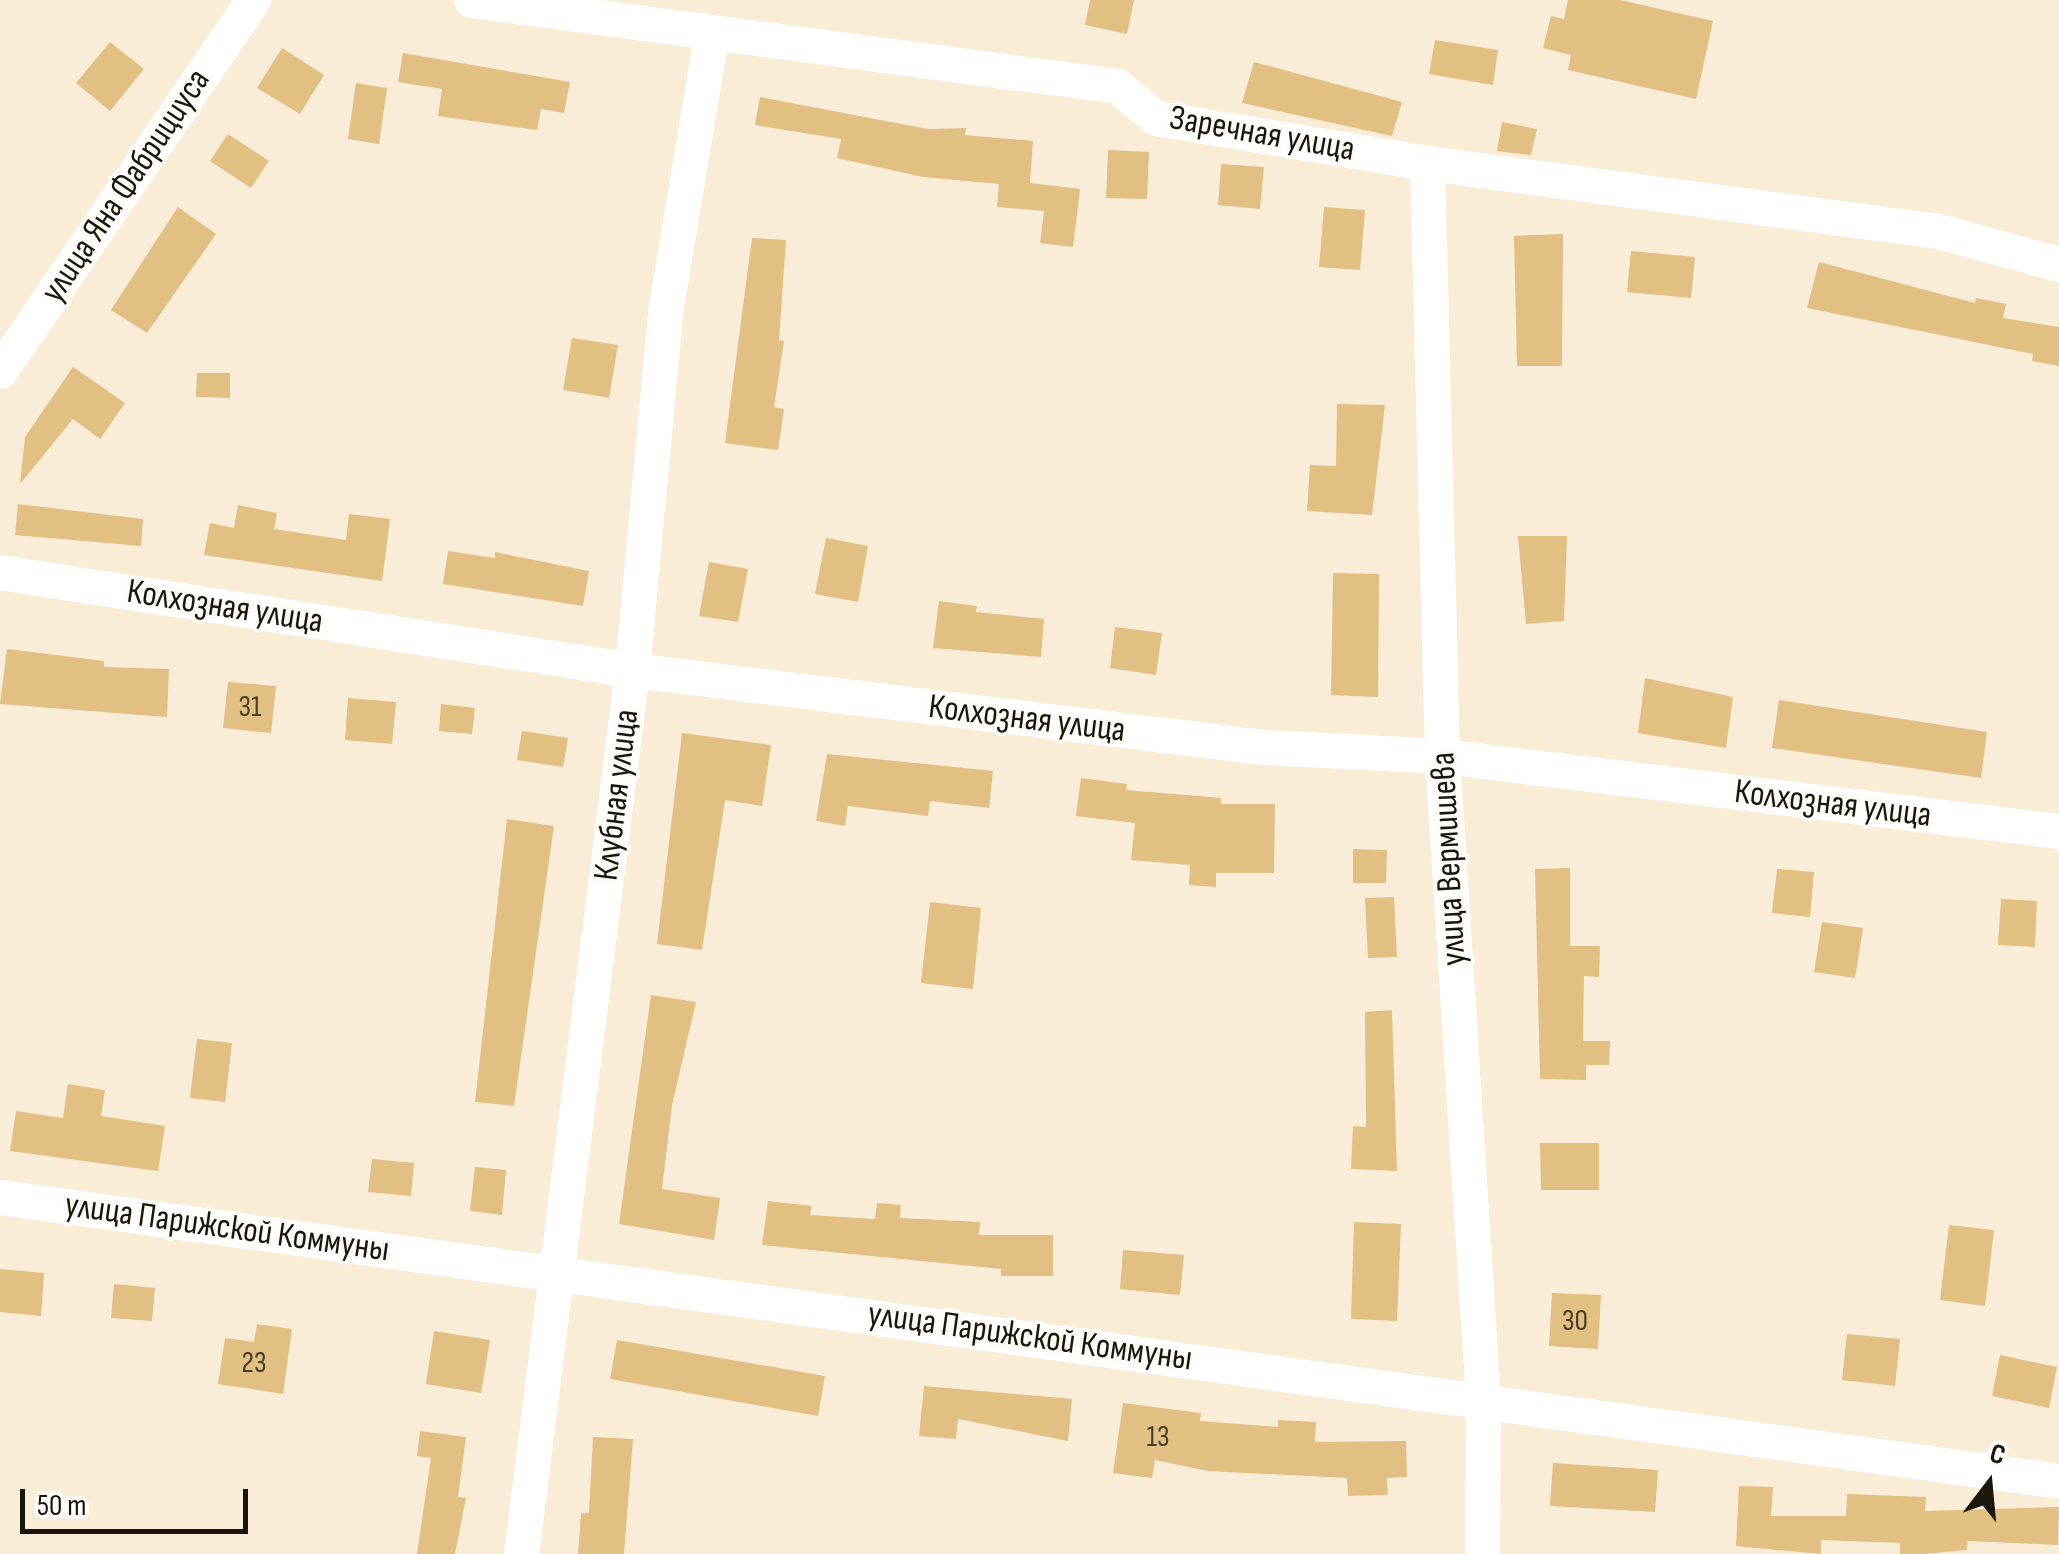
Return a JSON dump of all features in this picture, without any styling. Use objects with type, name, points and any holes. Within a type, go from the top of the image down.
[{"type":"street","name":"улица Яна Фабрициуса","points":[[0,371],[253,0]]},
{"type":"street","name":"Заречная улица","points":[[471,0],[712,36],[1117,86],[1156,118],[1427,163],[1938,231],[2059,264]]},
{"type":"street","name":"Клубная улица","points":[[521,1554],[632,670],[665,312],[712,36]]},
{"type":"street","name":"улица Вермишева","points":[[1427,163],[1442,756],[1483,1400],[1482,1554]]},
{"type":"street","name":"Колхозная улица","points":[[0,572],[632,670],[1263,747],[1442,756],[2059,831]]},
{"type":"street","name":"улица Парижской Коммуны","points":[[0,1198],[2059,1481]]},
{"type":"building","points":[[1090,0],[1134,0],[1127,34],[1085,25]]},
{"type":"building","points":[[1568,0],[1620,0],[1713,21],[1696,99],[1568,70],[1571,55],[1543,48],[1551,16],[1564,19]]},
{"type":"building","points":[[1435,40],[1498,50],[1493,85],[1429,74]]},
{"type":"building","points":[[110,42],[144,69],[110,111],[76,83]]},
{"type":"building","points":[[282,48],[324,75],[300,114],[257,88]]},
{"type":"building","points":[[403,53],[570,82],[564,113],[541,109],[537,130],[438,116],[442,89],[398,82]]},
{"type":"building","points":[[1254,62],[1402,102],[1392,136],[1242,103]]},
{"type":"building","points":[[356,83],[387,88],[379,144],[348,139]]},
{"type":"building","points":[[760,97],[928,129],[966,128],[965,135],[1033,141],[1030,183],[1080,189],[1073,247],[1040,243],[1044,211],[997,207],[999,184],[923,177],[837,158],[841,139],[755,125]]},
{"type":"building","points":[[1502,122],[1537,129],[1531,155],[1497,151]]},
{"type":"building","points":[[228,134],[269,161],[251,188],[210,161]]},
{"type":"building","points":[[1108,150],[1149,152],[1147,199],[1106,198]]},
{"type":"building","points":[[1221,164],[1264,167],[1260,209],[1218,205]]},
{"type":"building","points":[[178,207],[216,234],[147,333],[111,310]]},
{"type":"building","points":[[1324,207],[1365,210],[1360,270],[1319,267]]},
{"type":"building","points":[[1563,234],[1562,366],[1517,366],[1514,236]]},
{"type":"building","points":[[752,238],[786,240],[779,340],[784,341],[774,407],[784,409],[778,450],[725,443]]},
{"type":"building","points":[[1631,251],[1695,257],[1691,298],[1627,292]]},
{"type":"building","points":[[1819,262],[1975,303],[1976,298],[2006,304],[2003,318],[2059,327],[2059,366],[2032,361],[2033,354],[1807,308]]},
{"type":"building","points":[[572,338],[618,345],[609,398],[563,390]]},
{"type":"building","points":[[73,367],[125,403],[100,439],[73,419],[20,484],[25,437]]},
{"type":"building","points":[[197,373],[230,373],[230,398],[196,397]]},
{"type":"building","points":[[1337,404],[1385,405],[1372,515],[1307,511],[1310,465],[1336,466]]},
{"type":"building","points":[[18,504],[143,519],[141,546],[15,535]]},
{"type":"building","points":[[238,505],[277,513],[274,529],[346,540],[349,514],[390,519],[382,581],[204,555],[210,523],[234,528]]},
{"type":"building","points":[[1518,536],[1567,536],[1564,621],[1526,624]]},
{"type":"building","points":[[826,538],[868,546],[858,602],[815,594]]},
{"type":"building","points":[[448,551],[495,558],[495,552],[589,571],[583,606],[443,584]]},
{"type":"building","points":[[709,562],[748,569],[738,622],[699,616]]},
{"type":"building","points":[[1333,573],[1379,574],[1378,697],[1331,695]]},
{"type":"building","points":[[939,601],[977,606],[976,612],[1044,619],[1041,657],[933,648]]},
{"type":"building","points":[[1115,627],[1162,633],[1156,675],[1110,668]]},
{"type":"building","points":[[7,649],[104,661],[104,667],[169,669],[167,717],[0,704]]},
{"type":"building","points":[[1645,678],[1733,697],[1726,748],[1638,733]]},
{"type":"building","points":[[228,682],[276,686],[271,733],[223,728]]},
{"type":"building","points":[[348,698],[396,702],[392,744],[345,740]]},
{"type":"building","points":[[1779,700],[1987,732],[1981,778],[1772,748]]},
{"type":"building","points":[[441,704],[475,708],[472,734],[439,731]]},
{"type":"building","points":[[522,731],[568,738],[563,767],[517,760]]},
{"type":"building","points":[[682,733],[771,745],[762,806],[725,800],[702,950],[657,944]]},
{"type":"building","points":[[827,754],[993,771],[989,808],[930,801],[928,816],[848,806],[845,826],[816,821]]},
{"type":"building","points":[[1081,778],[1127,784],[1126,790],[1221,798],[1221,804],[1275,804],[1274,873],[1216,873],[1216,887],[1189,885],[1190,865],[1131,860],[1135,823],[1076,816]]},
{"type":"building","points":[[507,819],[554,826],[514,1106],[475,1102]]},
{"type":"building","points":[[1353,849],[1387,850],[1386,883],[1353,883]]},
{"type":"building","points":[[1570,868],[1570,946],[1600,946],[1599,977],[1584,976],[1583,1041],[1610,1041],[1609,1065],[1586,1065],[1586,1080],[1540,1079],[1535,869]]},
{"type":"building","points":[[1777,869],[1814,872],[1810,917],[1772,913]]},
{"type":"building","points":[[1394,897],[1397,957],[1368,958],[1365,898]]},
{"type":"building","points":[[2001,899],[2037,901],[2035,947],[1998,945]]},
{"type":"building","points":[[930,902],[981,908],[973,989],[921,983]]},
{"type":"building","points":[[1822,922],[1863,928],[1855,978],[1814,972]]},
{"type":"building","points":[[651,995],[696,1002],[672,1105],[662,1189],[720,1198],[714,1240],[619,1224]]},
{"type":"building","points":[[1392,1010],[1397,1171],[1351,1169],[1353,1126],[1366,1127],[1365,1012]]},
{"type":"building","points":[[197,1039],[232,1043],[225,1102],[190,1098]]},
{"type":"building","points":[[68,1084],[105,1090],[101,1116],[165,1126],[158,1171],[10,1151],[16,1111],[63,1118]]},
{"type":"building","points":[[1540,1143],[1599,1143],[1599,1190],[1541,1190]]},
{"type":"building","points":[[372,1159],[414,1163],[411,1196],[368,1192]]},
{"type":"building","points":[[475,1167],[506,1170],[502,1215],[470,1211]]},
{"type":"building","points":[[768,1201],[812,1206],[810,1215],[875,1219],[877,1203],[901,1205],[900,1218],[980,1222],[979,1235],[1053,1235],[1053,1276],[1001,1276],[1001,1269],[762,1245]]},
{"type":"building","points":[[1354,1222],[1401,1224],[1397,1321],[1351,1319]]},
{"type":"building","points":[[1949,1225],[1994,1230],[1985,1306],[1940,1300]]},
{"type":"building","points":[[1123,1250],[1184,1255],[1180,1295],[1120,1289]]},
{"type":"building","points":[[0,1269],[44,1273],[41,1316],[0,1312]]},
{"type":"building","points":[[114,1284],[155,1288],[152,1321],[111,1318]]},
{"type":"building","points":[[1552,1293],[1601,1295],[1598,1349],[1549,1346]]},
{"type":"building","points":[[257,1324],[292,1329],[283,1394],[218,1384],[225,1338],[254,1342]]},
{"type":"building","points":[[434,1331],[490,1340],[481,1393],[426,1384]]},
{"type":"building","points":[[1847,1334],[1900,1339],[1895,1386],[1842,1380]]},
{"type":"building","points":[[617,1340],[825,1376],[818,1416],[610,1379]]},
{"type":"building","points":[[2000,1355],[2057,1367],[2049,1408],[1992,1396]]},
{"type":"building","points":[[924,1386],[1072,1399],[1068,1441],[958,1419],[956,1439],[919,1436]]},
{"type":"building","points":[[1123,1403],[1201,1413],[1200,1421],[1278,1427],[1278,1420],[1316,1422],[1315,1442],[1406,1441],[1407,1477],[1387,1478],[1388,1495],[1348,1496],[1347,1478],[1208,1471],[1155,1460],[1152,1478],[1113,1473]]},
{"type":"building","points":[[420,1431],[466,1437],[458,1497],[466,1498],[455,1554],[417,1554],[431,1458],[417,1456]]},
{"type":"building","points":[[593,1437],[633,1439],[624,1554],[578,1554],[581,1513],[589,1513]]},
{"type":"building","points":[[1553,1463],[1658,1470],[1655,1512],[1550,1506]]},
{"type":"building","points":[[1739,1486],[1773,1487],[1771,1516],[1846,1516],[1847,1494],[1926,1497],[1925,1511],[2059,1507],[2058,1545],[1967,1541],[1967,1550],[1925,1554],[1900,1554],[1900,1543],[1821,1540],[1821,1554],[1736,1546]]}]
